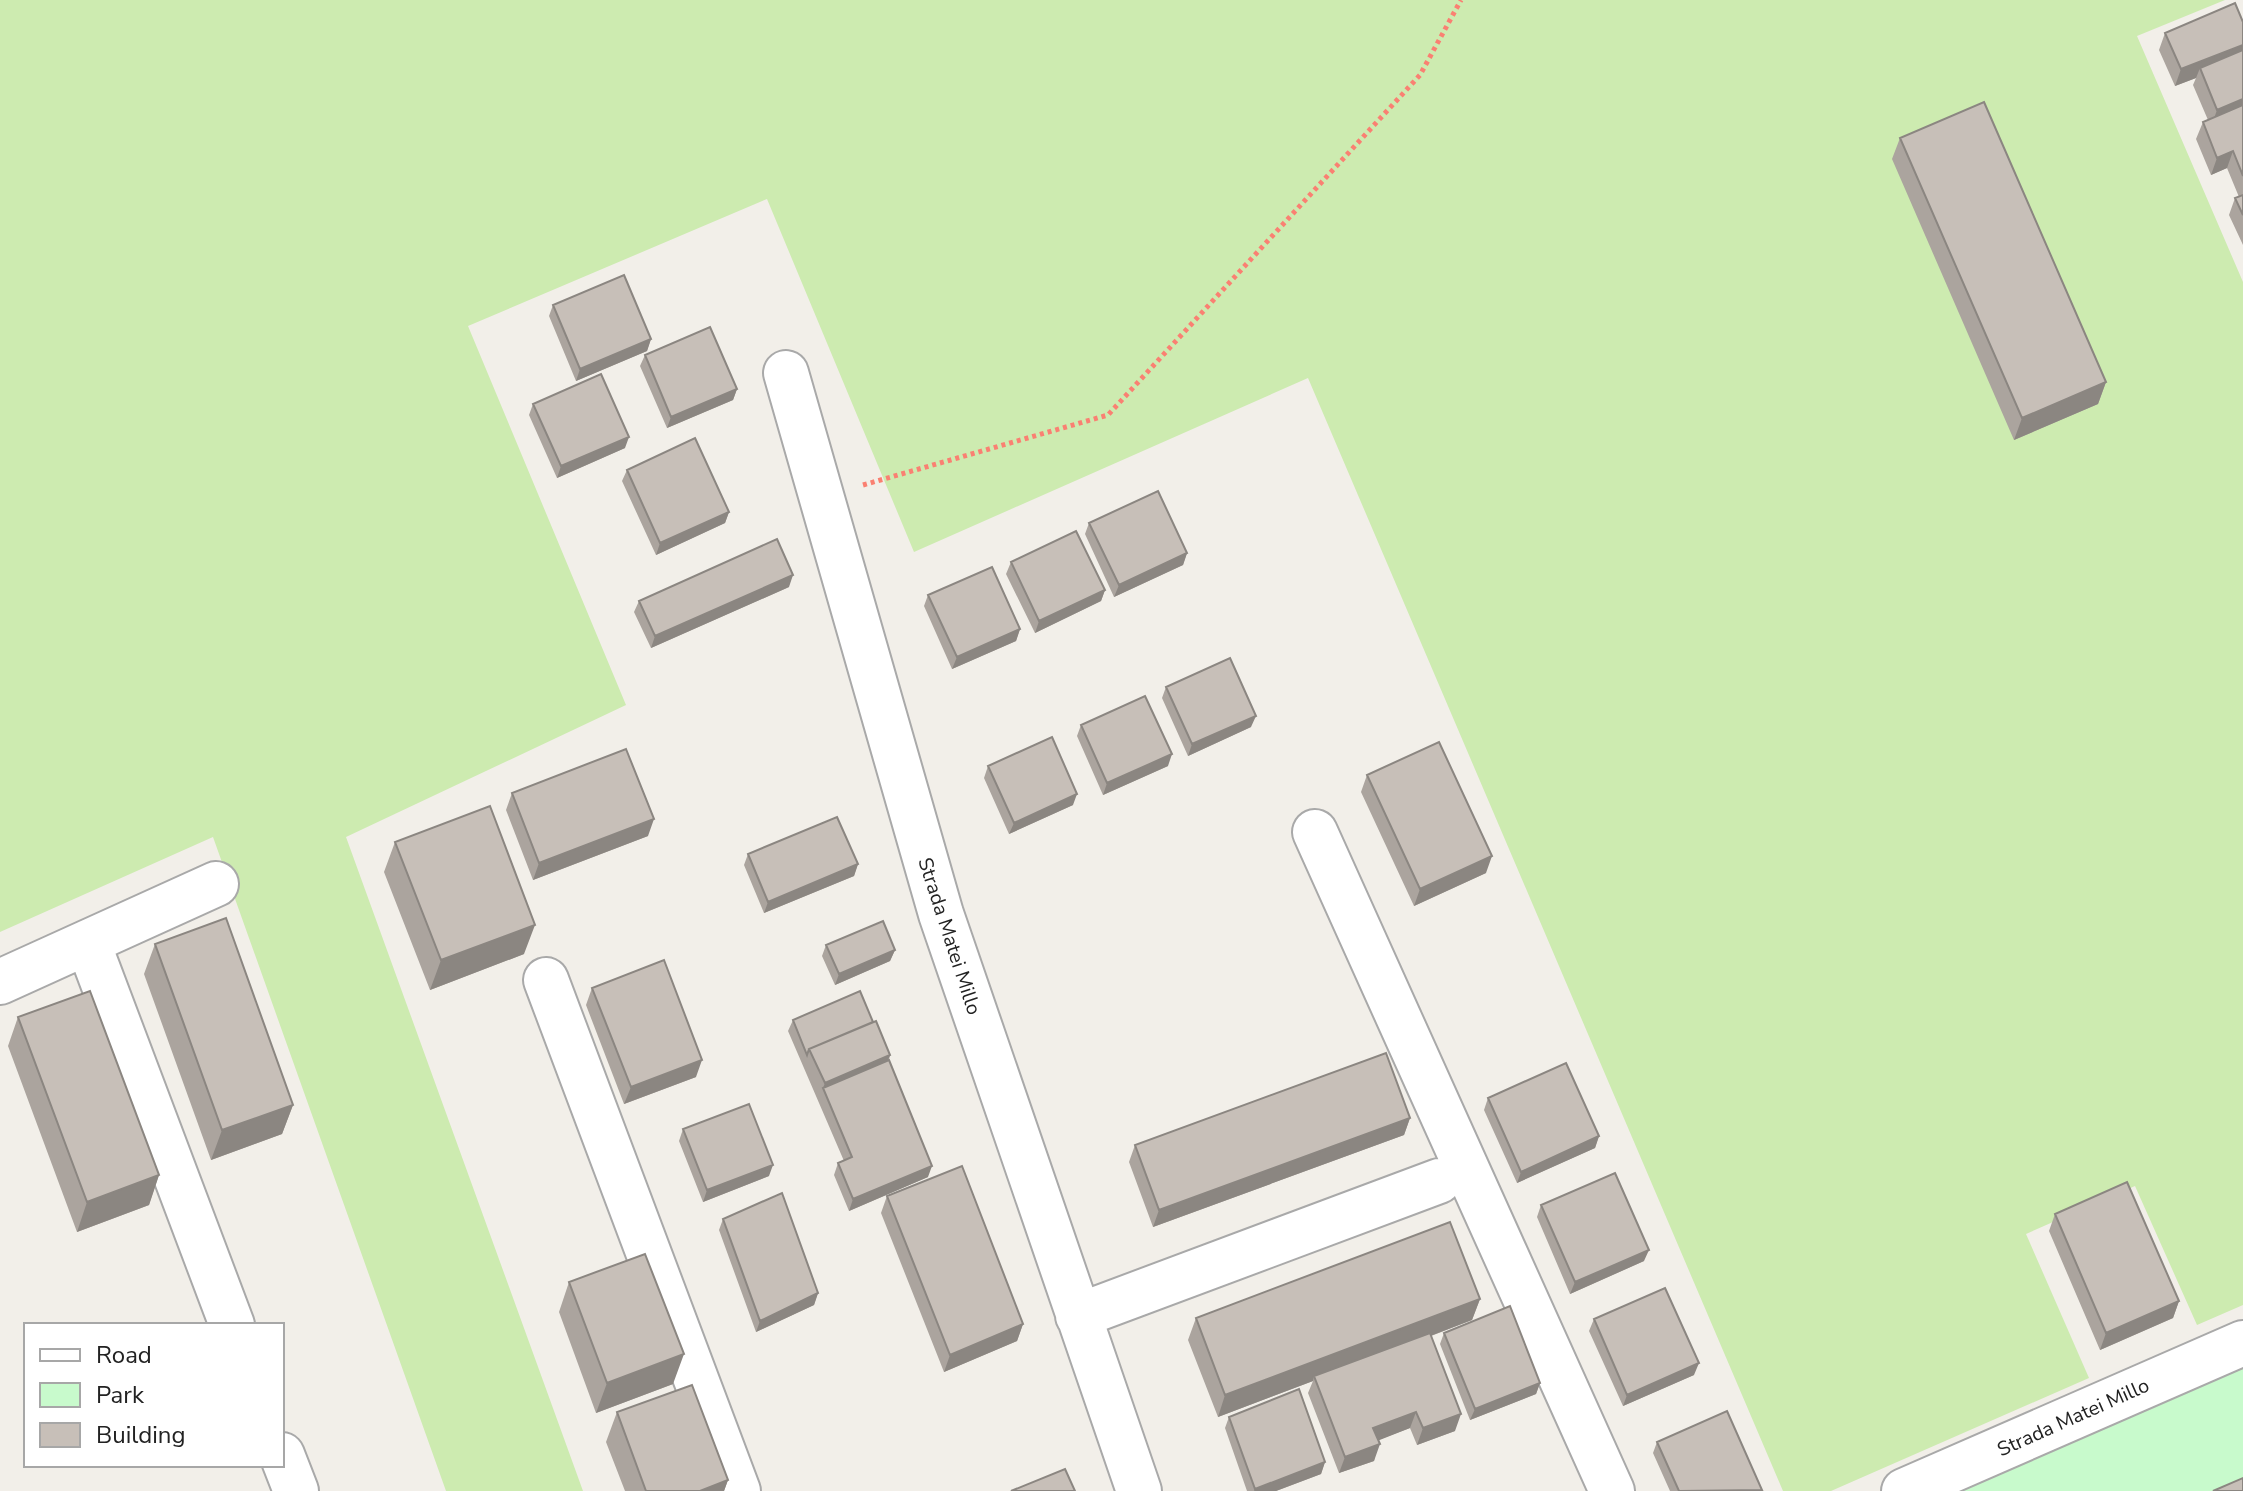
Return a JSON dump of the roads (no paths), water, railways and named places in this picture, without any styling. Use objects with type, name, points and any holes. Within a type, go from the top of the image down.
[{"type":"street","name":"Strada Matei Millo","points":[[786,373],[941,914],[1139,1491]]},
{"type":"street","points":[[1315,832],[1612,1491]]},
{"type":"street","points":[[0,982],[216,884]]},
{"type":"street","points":[[88,943],[231,1323]]},
{"type":"street","points":[[546,980],[738,1491]]},
{"type":"street","points":[[1078,1316],[1439,1181]]},
{"type":"street","name":"Strada Matei Millo","points":[[1904,1491],[2243,1343]]},
{"type":"street","points":[[284,1460],[296,1491]]}]
